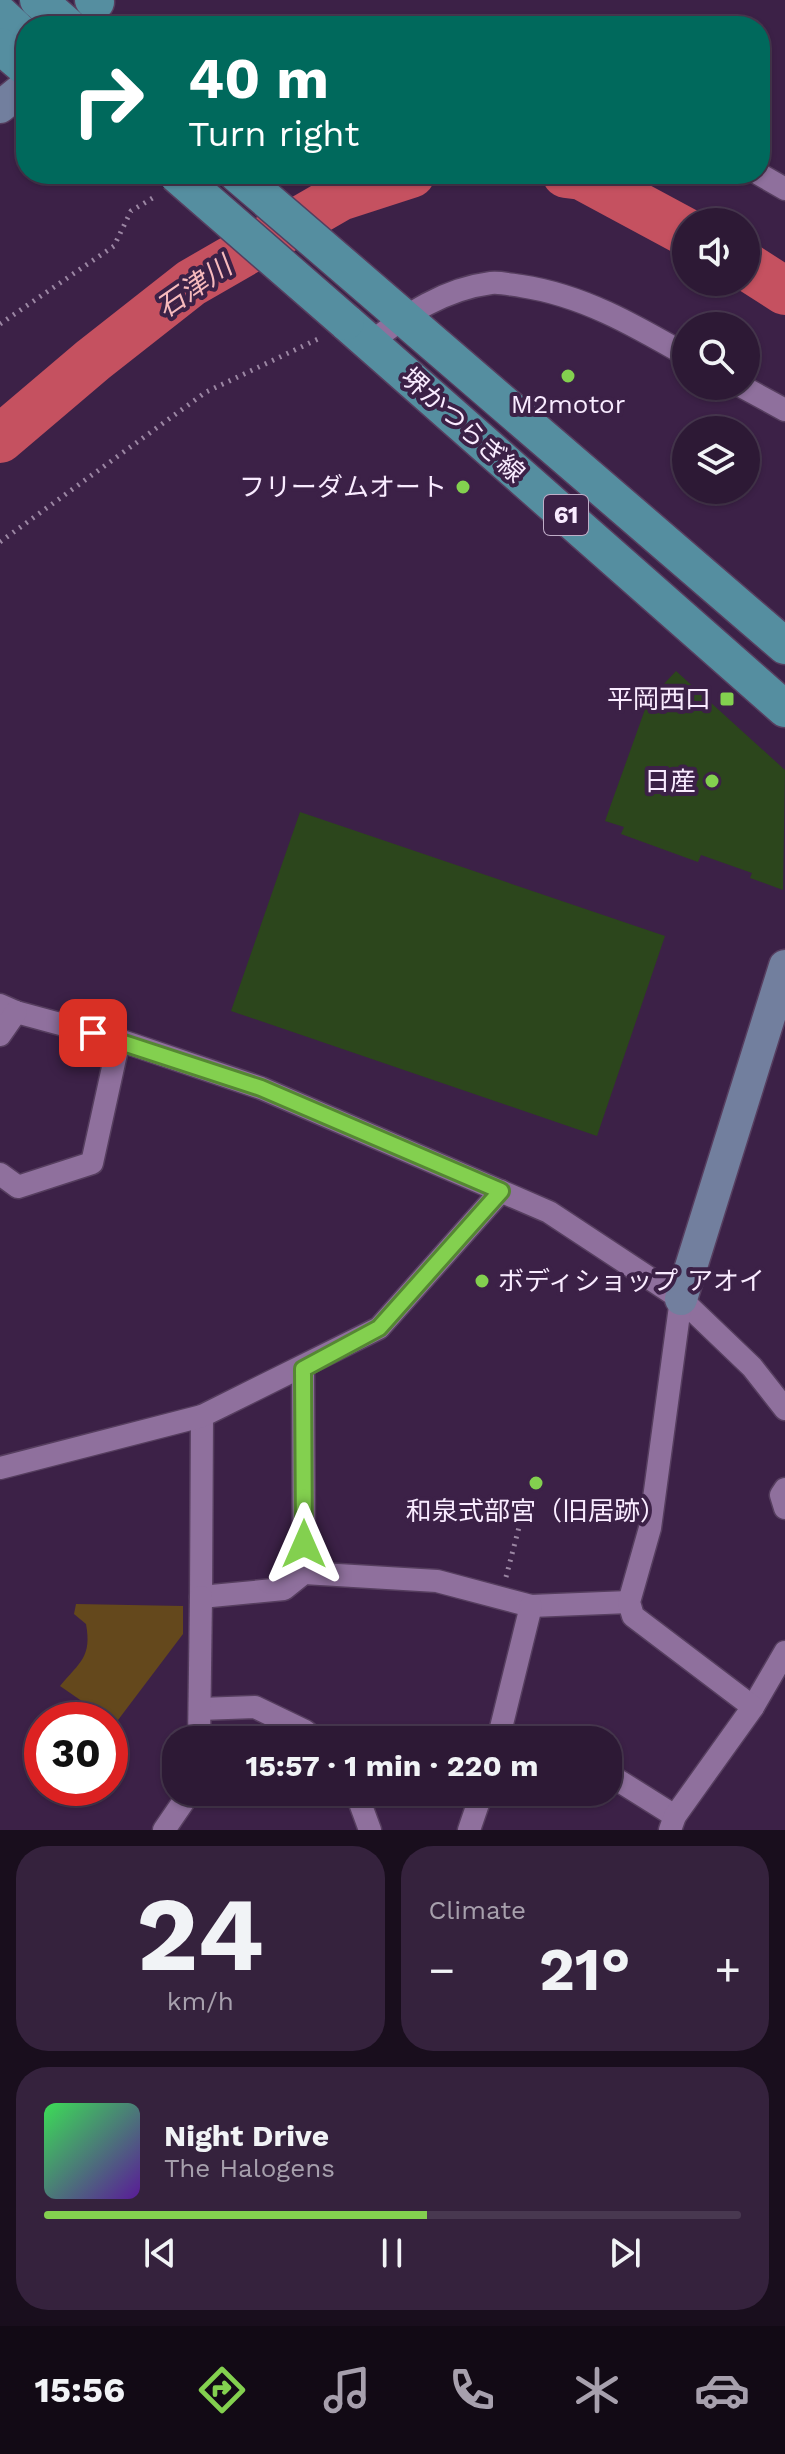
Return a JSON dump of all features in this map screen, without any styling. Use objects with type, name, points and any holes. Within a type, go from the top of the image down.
[{"type":"main road","points":[[38,0],[56,16]]},
{"type":"main road","points":[[0,14],[16,29]]},
{"type":"main road","points":[[0,46],[16,60]]},
{"type":"main road","name":"堺かつらぎ線","points":[[177,184],[358,332],[785,709]]},
{"type":"main road","name":"堺かつらぎ線","points":[[249,184],[785,646]]},
{"type":"street","points":[[0,107],[16,94]]},
{"type":"street","points":[[358,332],[395,309],[434,300],[463,288],[495,282],[546,290],[572,298],[623,319],[672,347]]},
{"type":"street","points":[[760,396],[785,410]]},
{"type":"street","points":[[753,1707],[633,1616],[629,1602],[650,1528],[681,1299],[785,966]]},
{"type":"street","points":[[0,1035],[8,1008],[119,1040],[261,1088],[549,1212],[681,1299],[752,1367],[785,1409]]},
{"type":"street","points":[[0,1174],[18,1187],[92,1163],[119,1040]]},
{"type":"street","points":[[0,1468],[202,1416],[303,1369],[379,1328],[501,1191]]},
{"type":"street","points":[[303,1369],[304,1573]]},
{"type":"street","points":[[199,1726],[202,1416]]},
{"type":"street","points":[[785,1489],[781,1495],[785,1508]]},
{"type":"street","points":[[201,1597],[284,1589],[304,1573],[437,1581],[531,1606],[629,1602]]},
{"type":"street","points":[[501,1726],[531,1606]]},
{"type":"street","points":[[622,1785],[672,1823],[753,1707],[785,1652]]},
{"type":"street","points":[[200,1709],[255,1707],[295,1726]]},
{"type":"street","points":[[164,1830],[180,1806]]},
{"type":"street","points":[[361,1806],[370,1830]]},
{"type":"street","points":[[469,1830],[477,1806]]},
{"type":"path","points":[[0,324],[114,246],[131,211],[169,184]]},
{"type":"path","points":[[0,542],[206,392],[308,345],[358,332]]},
{"type":"path","points":[[500,1598],[523,1512]]},
{"type":"shaded area","points":[[76,1604],[183,1606],[183,1634],[128,1707],[128,1702],[83,1702],[60,1686],[86,1652],[86,1624],[74,1614]]},
{"type":"building","points":[[676,671],[785,770],[783,890],[750,878],[752,873],[701,855],[698,862],[621,834],[624,827],[605,821],[648,701]]},
{"type":"building","points":[[300,812],[665,936],[597,1136],[231,1011]]},
{"type":"waterway","name":"石津川","points":[[0,439],[191,283],[340,197],[380,184]]},
{"type":"waterway","name":"石津川","points":[[597,184],[672,224]]},
{"type":"waterway","name":"石津川","points":[[760,275],[785,291]]},
{"type":"place","name":"M2motor","points":[[568,376]]},
{"type":"place","name":"フリーダムオート","points":[[463,487]]},
{"type":"place","name":"平岡西口","points":[[727,699]]},
{"type":"place","name":"日産","points":[[712,781]]},
{"type":"place","name":"ボディショップ アオイ","points":[[482,1281]]},
{"type":"place","name":"和泉式部宮（旧居跡）","points":[[536,1483]]},
{"type":"route","points":[[93,1033],[261,1088],[501,1191],[379,1328],[303,1369],[304,1544]]}]
